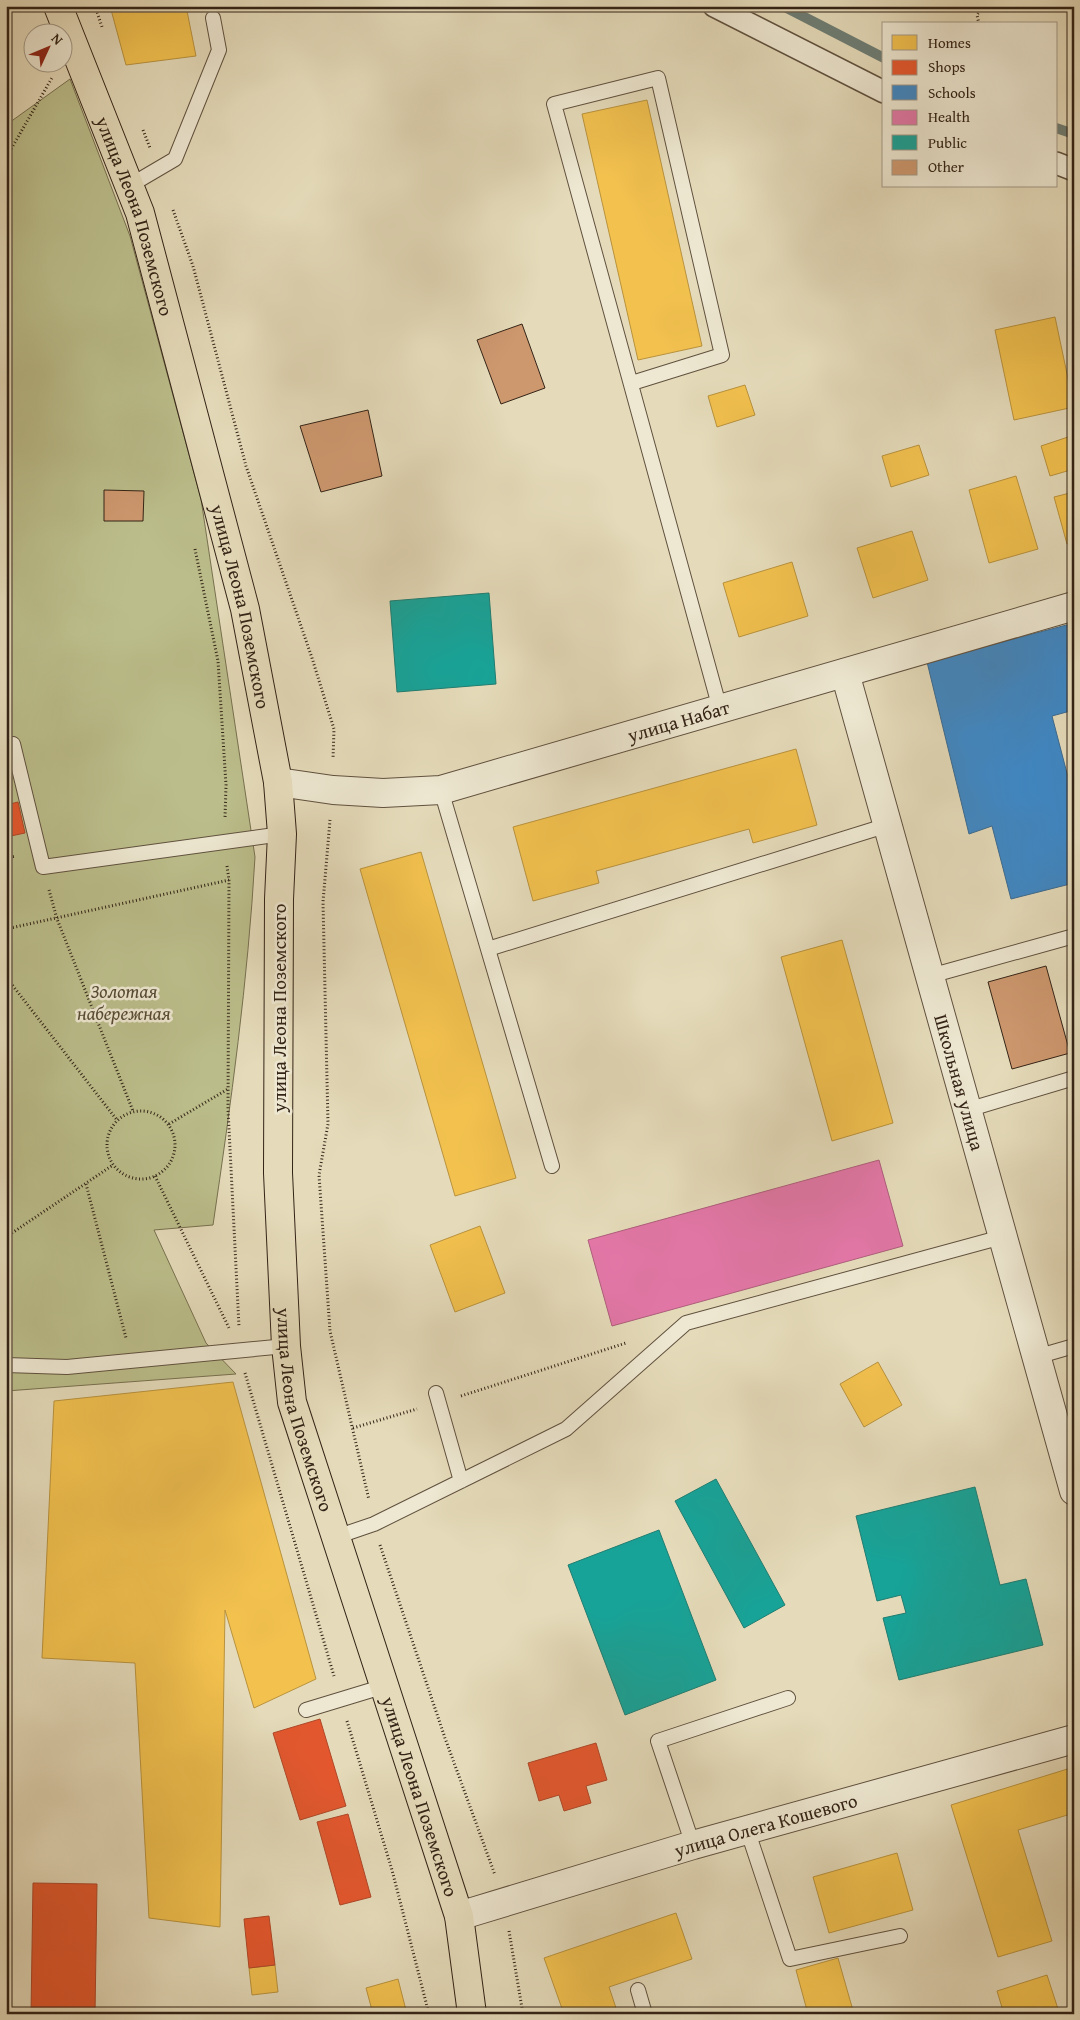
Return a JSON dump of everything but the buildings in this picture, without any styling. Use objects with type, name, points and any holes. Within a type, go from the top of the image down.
[{"type":"main road","name":"улица Леона Поземского","points":[[58,6],[140,214],[245,609],[278,782],[282,834],[279,899],[278,1173],[286,1346],[292,1402],[459,1916],[472,2014]]},
{"type":"street","points":[[714,6],[882,91]]},
{"type":"street","points":[[1058,165],[1074,170]]},
{"type":"street","name":"улица Набат","points":[[278,782],[332,790],[382,793],[441,790],[1074,606]]},
{"type":"street","name":"Школьная улица","points":[[845,673],[1074,1491]]},
{"type":"street","name":"улица Олега Кошевого","points":[[459,1916],[693,1845],[1074,1738]]},
{"type":"lane","points":[[129,186],[175,159],[219,50],[213,18]]},
{"type":"lane","points":[[632,383],[722,356],[658,78],[554,104],[720,709]]},
{"type":"lane","points":[[13,744],[43,867],[282,834]]},
{"type":"lane","points":[[441,790],[552,1166]]},
{"type":"lane","points":[[488,949],[888,825]]},
{"type":"lane","points":[[930,976],[1074,936]]},
{"type":"lane","points":[[967,1110],[1074,1078]]},
{"type":"lane","points":[[336,1537],[374,1524],[566,1429],[686,1323],[1002,1237]]},
{"type":"lane","points":[[6,1365],[67,1366],[286,1346]]},
{"type":"lane","points":[[1036,1357],[1074,1346]]},
{"type":"lane","points":[[437,1398],[461,1481]]},
{"type":"lane","points":[[306,1710],[385,1686]]},
{"type":"lane","points":[[693,1845],[658,1741],[788,1698]]},
{"type":"lane","points":[[747,1830],[790,1960],[900,1936]]},
{"type":"lane","points":[[638,1990],[645,2014]]},
{"type":"path","points":[[95,6],[104,32]]},
{"type":"path","points":[[980,22],[978,15],[983,6]]},
{"type":"path","points":[[6,158],[55,73],[59,82]]},
{"type":"path","points":[[141,126],[159,169],[193,266],[246,466],[312,658],[334,729],[332,790],[323,902],[328,1124],[319,1175],[330,1331],[374,1524],[445,1738],[504,1902],[523,2014]]},
{"type":"path","points":[[6,929],[229,880],[224,843],[226,785],[218,661],[194,546]]},
{"type":"path","points":[[43,867],[57,919],[133,1111]]},
{"type":"path","points":[[6,977],[117,1120]]},
{"type":"path","points":[[169,1124],[228,1089]]},
{"type":"path","points":[[146,1110],[159,1115],[169,1124],[175,1137],[176,1150],[171,1163],[161,1173],[154,1176],[136,1179],[123,1174],[113,1165],[107,1153],[107,1139],[112,1126],[117,1120],[133,1111],[146,1110]]},
{"type":"path","points":[[6,1111],[9,1117],[6,1146]]},
{"type":"path","points":[[6,1237],[113,1165]]},
{"type":"path","points":[[154,1176],[240,1350]]},
{"type":"path","points":[[86,1184],[132,1360]]},
{"type":"path","points":[[352,1428],[437,1398],[516,1380],[629,1342]]},
{"type":"green space","name":"Золотая набережная","points":[[70,79],[130,236],[201,499],[255,857],[238,1041],[213,1225],[154,1230],[206,1343],[236,1374],[6,1391],[6,125]]},
{"type":"waterway","points":[[783,6],[882,57]]},
{"type":"waterway","points":[[1058,129],[1074,134]]}]
